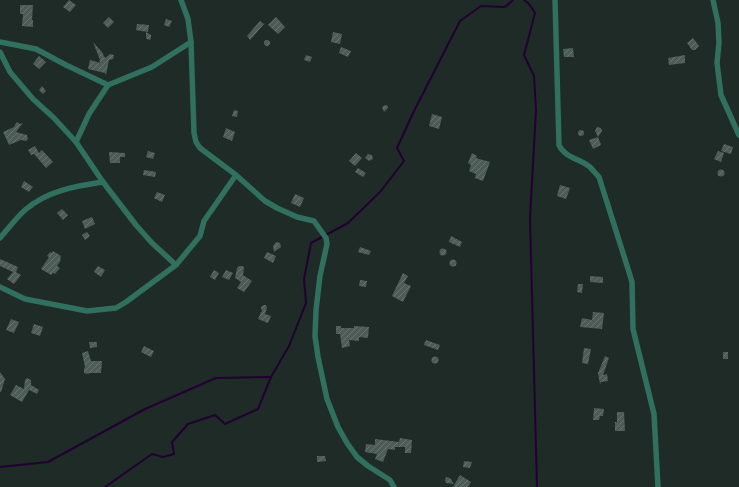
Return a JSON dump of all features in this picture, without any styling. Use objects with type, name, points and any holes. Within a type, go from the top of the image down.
[{"type":"street","points":[[181,0],[188,19],[191,42],[194,133],[196,142],[200,148],[236,175],[266,201],[297,217],[314,221],[326,238],[327,244],[320,276],[316,310],[315,336],[327,400],[338,427],[357,457],[390,480],[394,487]]},
{"type":"street","points":[[555,0],[559,145],[566,153],[590,166],[599,177],[630,272],[632,282],[633,329],[654,414],[658,487]]},
{"type":"street","points":[[713,0],[718,23],[719,44],[717,63],[721,95],[739,135]]},
{"type":"street","points":[[0,42],[36,49],[66,66],[108,85]]},
{"type":"street","points":[[76,142],[89,114],[108,85],[152,67],[191,42]]},
{"type":"street","points":[[0,52],[10,72],[32,99],[54,118],[76,142],[103,182],[136,225],[152,243],[176,265]]},
{"type":"street","points":[[0,287],[25,299],[87,311],[112,309],[126,302],[176,265],[200,236],[204,221],[236,175]]},
{"type":"street","points":[[0,238],[25,210],[45,197],[57,191],[103,182]]},
{"type":"building","points":[[69,0],[76,5],[70,12],[63,7]]},
{"type":"building","points":[[20,5],[33,5],[33,27],[22,26],[23,14],[20,14]]},
{"type":"building","points":[[109,17],[114,22],[108,28],[103,23]]},
{"type":"building","points":[[276,17],[285,27],[278,34],[268,25]]},
{"type":"building","points":[[166,19],[172,21],[169,27],[164,25]]},
{"type":"building","points":[[260,21],[264,24],[250,40],[247,36]]},
{"type":"building","points":[[137,24],[149,25],[148,32],[136,30]]},
{"type":"building","points":[[146,32],[151,35],[150,40],[146,38]]},
{"type":"building","points":[[333,32],[342,34],[340,44],[331,42]]},
{"type":"building","points":[[693,38],[699,46],[695,50],[692,50],[687,43]]},
{"type":"building","points":[[267,40],[270,43],[267,46],[264,43]]},
{"type":"building","points":[[93,42],[105,58],[110,54],[114,55],[113,59],[109,60],[106,75],[105,73],[88,69],[90,60],[101,63]]},
{"type":"building","points":[[341,47],[351,51],[348,57],[339,53]]},
{"type":"building","points":[[573,48],[574,57],[564,57],[563,49]]},
{"type":"building","points":[[306,55],[312,57],[310,62],[304,60]]},
{"type":"building","points":[[685,55],[685,63],[669,65],[668,58]]},
{"type":"building","points":[[39,56],[46,62],[39,69],[33,64]]},
{"type":"building","points":[[42,86],[46,91],[43,94],[39,90]]},
{"type":"building","points":[[385,105],[388,106],[388,108],[384,112],[382,107]]},
{"type":"building","points":[[234,110],[238,111],[237,117],[232,116]]},
{"type":"building","points":[[432,114],[442,117],[439,129],[429,126]]},
{"type":"building","points":[[17,122],[20,124],[23,123],[16,132],[27,135],[28,139],[26,141],[21,140],[9,145],[3,132],[14,127]]},
{"type":"building","points":[[597,127],[601,128],[602,131],[598,137],[595,131]]},
{"type":"building","points":[[226,128],[235,132],[232,141],[223,137]]},
{"type":"building","points":[[581,130],[584,133],[581,136],[578,133]]},
{"type":"building","points":[[598,137],[601,145],[593,149],[589,140]]},
{"type":"building","points":[[724,144],[733,147],[731,154],[721,151]]},
{"type":"building","points":[[35,146],[39,153],[42,150],[53,162],[46,168],[34,154],[31,155],[28,150]]},
{"type":"building","points":[[148,151],[155,153],[153,159],[146,157]]},
{"type":"building","points":[[718,151],[724,153],[721,162],[714,159]]},
{"type":"building","points":[[109,152],[125,153],[125,157],[120,157],[120,163],[110,163]]},
{"type":"building","points":[[356,153],[362,158],[355,166],[349,161]]},
{"type":"building","points":[[472,153],[477,156],[476,158],[490,162],[483,181],[475,178],[476,174],[469,171],[471,165],[468,163]]},
{"type":"building","points":[[368,154],[372,155],[373,159],[369,161],[365,158]]},
{"type":"building","points":[[358,168],[366,173],[363,177],[355,172]]},
{"type":"building","points":[[721,169],[724,170],[724,176],[721,177],[718,176],[717,173],[718,170]]},
{"type":"building","points":[[144,170],[156,172],[155,177],[143,175]]},
{"type":"building","points":[[24,181],[33,187],[29,192],[21,187]]},
{"type":"building","points":[[560,185],[570,188],[566,199],[557,196]]},
{"type":"building","points":[[157,192],[165,195],[162,202],[154,198]]},
{"type":"building","points":[[295,194],[304,198],[300,207],[291,203]]},
{"type":"building","points":[[62,209],[68,215],[63,220],[57,213]]},
{"type":"building","points":[[92,217],[95,224],[85,229],[82,221]]},
{"type":"building","points":[[87,232],[90,236],[85,240],[82,235]]},
{"type":"building","points":[[451,236],[462,242],[460,247],[449,242]]},
{"type":"building","points":[[276,242],[280,243],[281,247],[274,252],[273,246]]},
{"type":"building","points":[[360,247],[371,251],[369,255],[358,252]]},
{"type":"building","points":[[443,249],[446,252],[443,255],[440,252]]},
{"type":"building","points":[[53,251],[61,256],[61,260],[57,266],[60,268],[55,274],[53,273],[51,275],[41,269],[49,257],[47,256]]},
{"type":"building","points":[[267,252],[276,256],[273,263],[264,258]]},
{"type":"building","points":[[0,259],[18,267],[16,272],[21,275],[14,284],[7,279],[13,272],[0,266]]},
{"type":"building","points":[[453,259],[456,260],[456,266],[453,267],[450,266],[449,263],[450,260]]},
{"type":"building","points":[[98,266],[105,270],[101,277],[94,272]]},
{"type":"building","points":[[239,266],[243,266],[243,275],[252,281],[244,292],[237,288],[241,282],[235,278],[237,268]]},
{"type":"building","points":[[214,270],[219,273],[215,280],[210,277]]},
{"type":"building","points":[[226,270],[233,273],[229,280],[222,277]]},
{"type":"building","points":[[403,273],[408,276],[404,283],[411,286],[403,302],[392,296]]},
{"type":"building","points":[[590,276],[603,277],[603,283],[590,282]]},
{"type":"building","points":[[360,280],[367,281],[366,287],[359,286]]},
{"type":"building","points":[[578,284],[583,284],[582,293],[577,292]]},
{"type":"building","points":[[266,305],[267,308],[265,314],[271,316],[268,323],[258,319],[262,312],[261,307]]},
{"type":"building","points":[[593,312],[604,313],[602,329],[580,327],[582,318],[592,320]]},
{"type":"building","points":[[11,319],[19,322],[14,333],[6,330]]},
{"type":"building","points":[[34,324],[43,327],[40,336],[31,333]]},
{"type":"building","points":[[336,326],[341,326],[341,328],[354,328],[354,326],[369,327],[368,338],[359,337],[359,341],[349,340],[350,346],[342,348],[340,334],[336,334]]},
{"type":"building","points":[[426,340],[440,345],[438,350],[424,345]]},
{"type":"building","points":[[89,342],[97,342],[97,347],[90,348]]},
{"type":"building","points":[[144,346],[154,351],[151,357],[141,352]]},
{"type":"building","points":[[584,348],[591,349],[588,364],[582,363]]},
{"type":"building","points":[[88,351],[91,361],[102,361],[101,373],[84,373],[85,367],[82,353]]},
{"type":"building","points":[[723,352],[728,352],[728,359],[723,359]]},
{"type":"building","points":[[605,356],[609,358],[603,375],[607,374],[608,381],[601,382],[600,384],[598,373]]},
{"type":"building","points":[[435,357],[438,360],[435,363],[432,360]]},
{"type":"building","points":[[0,372],[5,379],[1,392],[0,392]]},
{"type":"building","points":[[27,378],[31,380],[31,385],[39,390],[37,394],[29,390],[22,402],[10,395],[16,385],[24,389],[25,380]]},
{"type":"building","points":[[594,408],[604,409],[603,416],[600,416],[599,420],[593,420]]},
{"type":"building","points":[[617,412],[624,412],[625,431],[615,431]]},
{"type":"building","points":[[400,438],[412,440],[411,453],[405,453],[405,447],[395,447],[395,450],[388,449],[383,462],[375,459],[377,454],[365,452],[366,444],[375,445],[375,439],[399,442]]},
{"type":"building","points":[[317,456],[325,456],[326,461],[317,462]]},
{"type":"building","points":[[464,461],[472,462],[470,468],[463,467]]},
{"type":"building","points":[[460,475],[471,482],[468,487],[453,487]]},
{"type":"building","points":[[446,477],[450,478],[454,484],[446,483]]},
{"type":"waterway","points":[[105,487],[152,454],[163,457],[174,454],[172,442],[188,424],[215,415],[225,424],[258,409],[271,377],[289,346],[306,303],[304,279],[311,243],[348,223],[380,192],[404,161],[397,148],[413,113],[460,21],[481,6],[505,7],[513,0]]},
{"type":"waterway","points":[[524,0],[529,4],[535,13],[524,55],[534,76],[536,110],[530,218],[537,487]]},
{"type":"waterway","points":[[0,467],[48,462],[145,409],[216,378],[271,377]]}]
